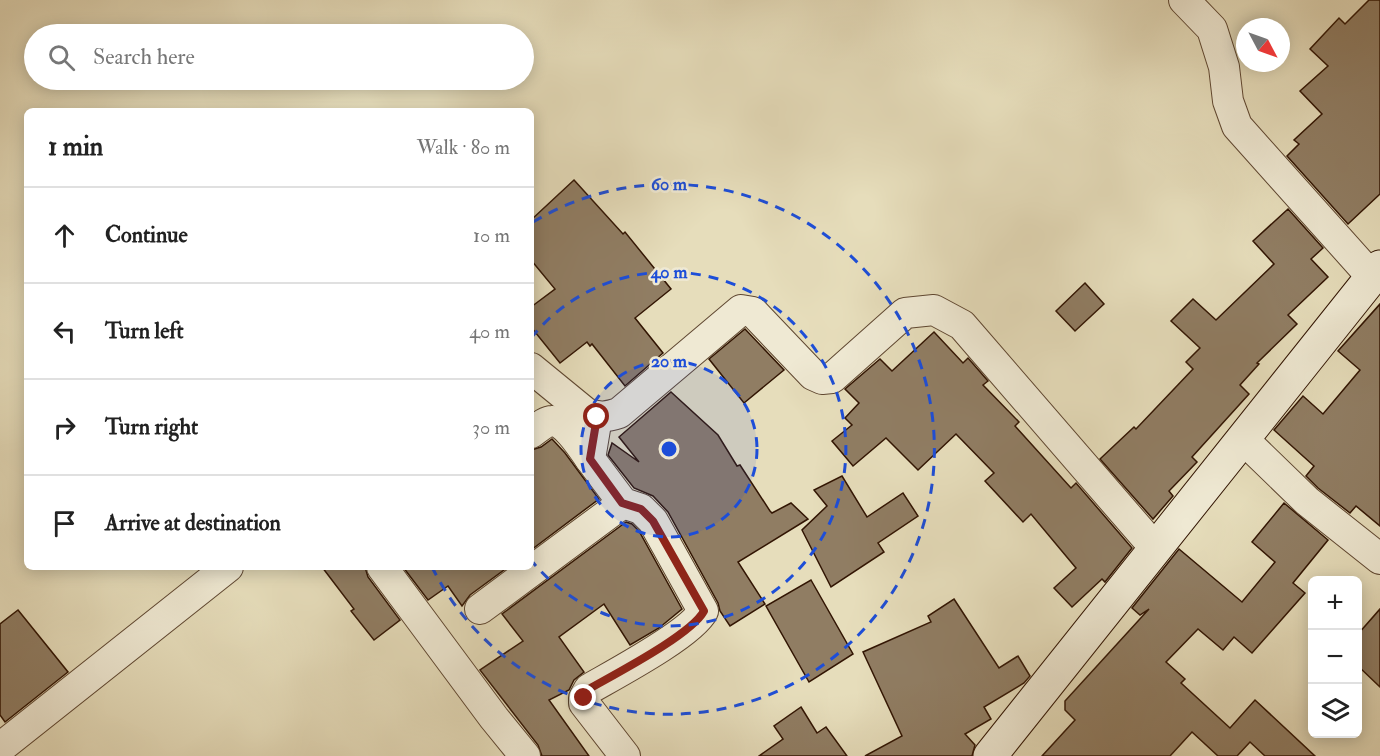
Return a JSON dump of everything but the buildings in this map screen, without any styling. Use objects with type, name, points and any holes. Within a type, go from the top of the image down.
[{"type":"street","points":[[990,756],[1376,272],[1237,126],[1228,101],[1224,67],[1212,29],[1184,0]]},
{"type":"street","points":[[534,370],[586,413],[597,417],[608,417],[620,413],[741,310],[753,312],[813,375],[822,379],[832,378],[905,313],[934,309],[962,325],[1155,548]]},
{"type":"street","points":[[590,459],[597,417]]},
{"type":"street","points":[[534,431],[547,422],[559,422],[564,426],[622,503],[641,509],[653,521],[704,611],[699,618],[665,644],[589,689],[584,698],[584,703],[625,756]]},
{"type":"street","points":[[1243,439],[1307,501],[1380,559]]},
{"type":"street","points":[[534,569],[622,503]]},
{"type":"street","points":[[0,748],[224,570]]},
{"type":"street","points":[[384,570],[525,756]]},
{"type":"street","points":[[480,609],[532,570]]},
{"type":"route","points":[[584,698],[589,689],[665,644],[699,618],[704,611],[653,521],[641,509],[622,503],[590,459],[597,417]]}]
